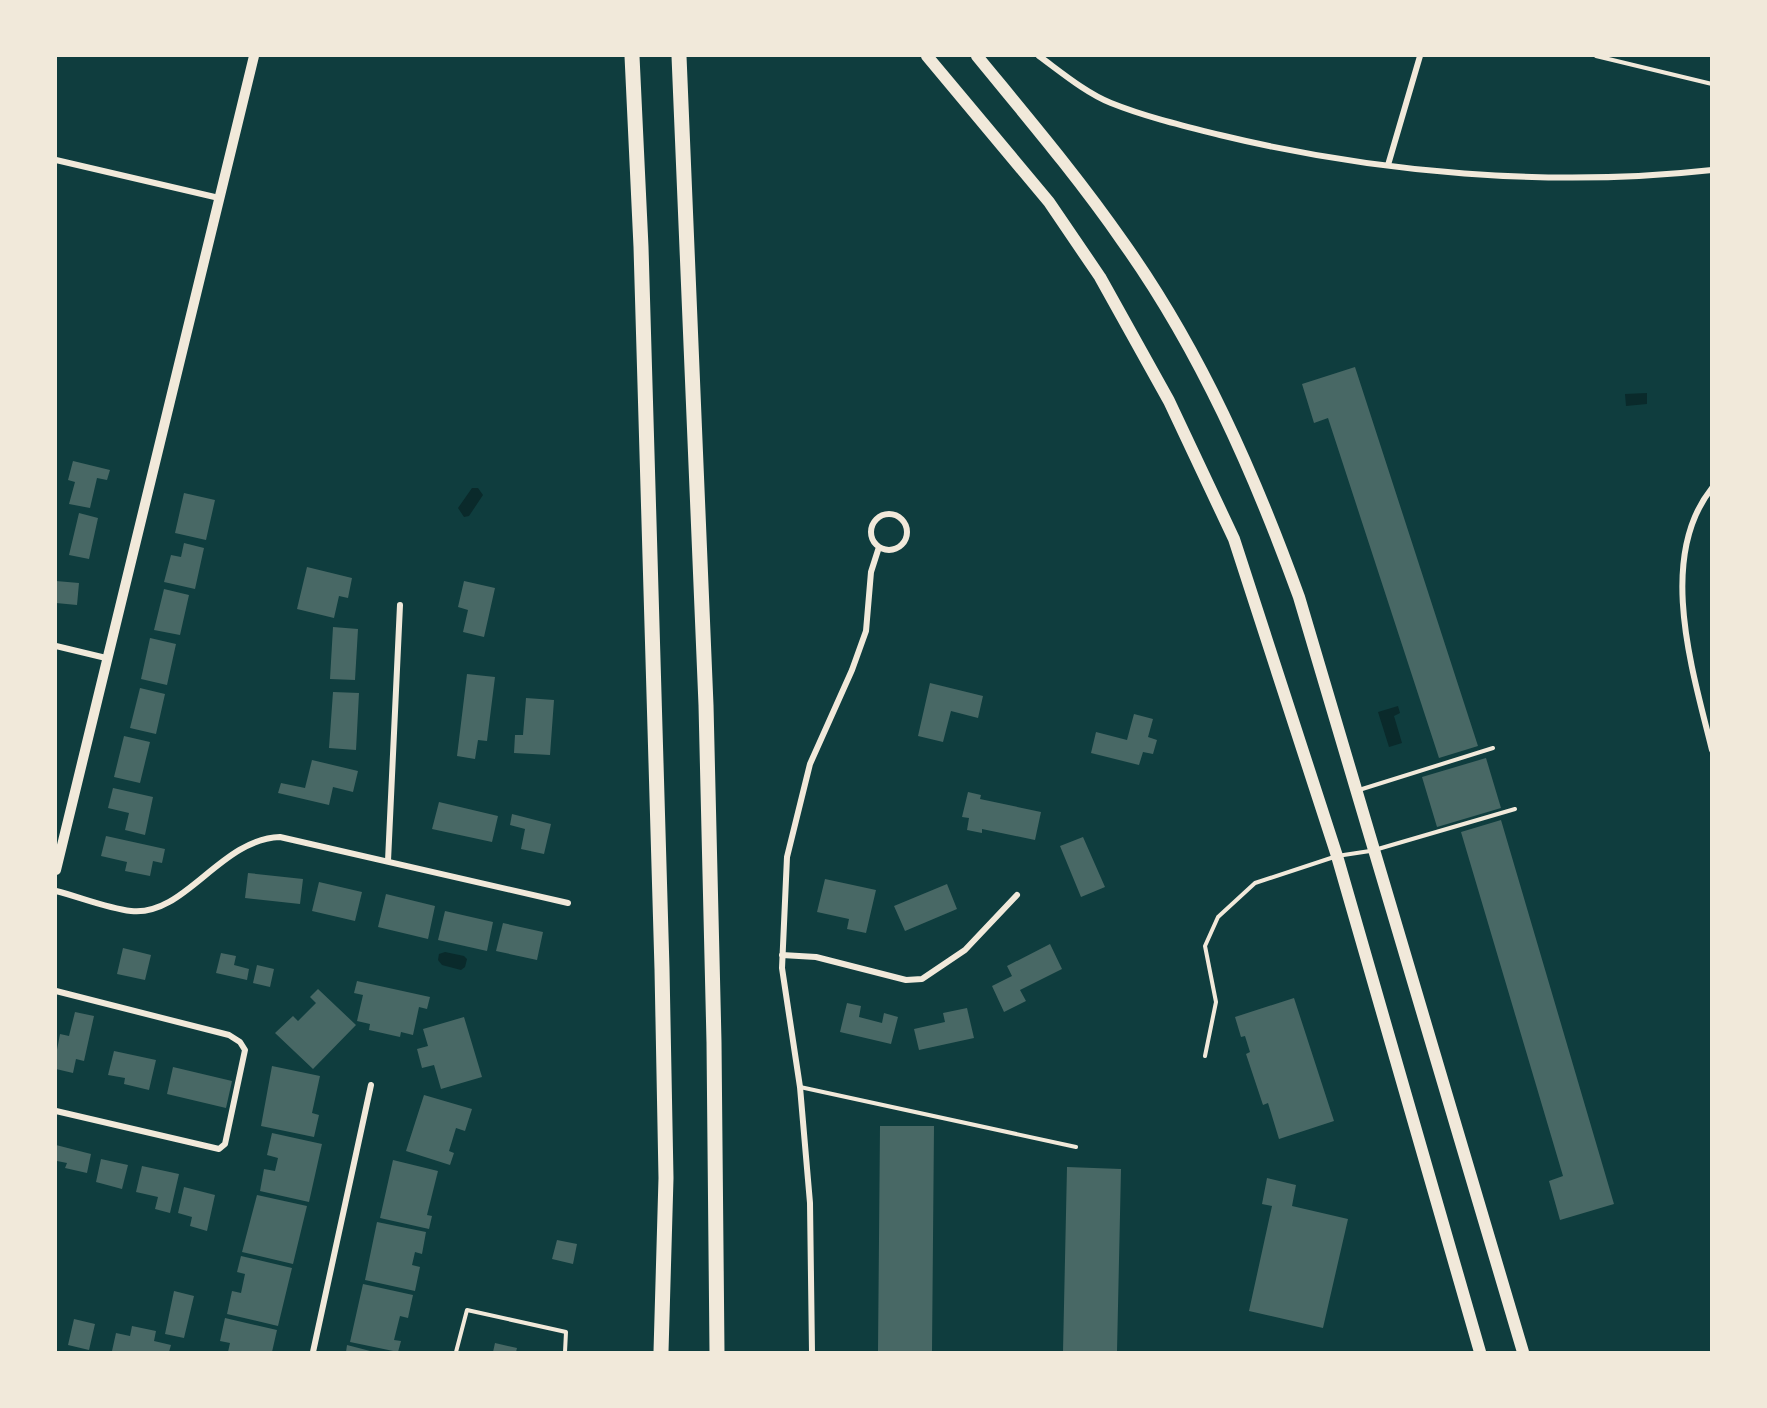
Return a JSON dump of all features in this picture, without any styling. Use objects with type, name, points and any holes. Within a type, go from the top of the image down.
[{"type":"highway","points":[[632,56],[641,248],[662,969],[666,1178],[661,1353]]},
{"type":"highway","points":[[679,56],[706,705],[714,1042],[717,1353]]},
{"type":"main road","points":[[927,56],[1048,202],[1100,277],[1169,401],[1234,539],[1337,856],[1480,1353]]},
{"type":"main road","points":[[977,56],[1051,146],[1124,243],[1199,366],[1238,443],[1273,526],[1299,597],[1358,791],[1523,1353]]},
{"type":"street","points":[[56,870],[254,56]]},
{"type":"street","points":[[1040,56],[1110,103],[1188,127],[1284,150],[1388,165],[1598,178],[1712,170]]},
{"type":"street","points":[[1388,165],[1420,56]]},
{"type":"street","points":[[56,160],[219,198]]},
{"type":"street","points":[[1712,488],[1691,524],[1685,562],[1683,623],[1712,750]]},
{"type":"street","points":[[887,514],[899,517],[907,533],[903,544],[893,550],[879,547],[871,536],[873,524],[887,514]]},
{"type":"street","points":[[812,1353],[810,1203],[800,1087],[782,955],[787,857],[810,764],[852,670],[866,631],[872,572],[879,547]]},
{"type":"street","points":[[388,861],[400,605]]},
{"type":"street","points":[[56,646],[106,658]]},
{"type":"street","points":[[56,891],[132,911],[162,907],[237,850],[262,838],[280,837],[568,903]]},
{"type":"street","points":[[782,955],[816,957],[906,980],[922,979],[965,950],[1017,895]]},
{"type":"street","points":[[56,991],[229,1035],[240,1042],[245,1050],[225,1144],[219,1149],[56,1111]]},
{"type":"street","points":[[313,1353],[371,1085]]},
{"type":"lane","points":[[1596,56],[1712,84]]},
{"type":"lane","points":[[1358,791],[1493,748]]},
{"type":"lane","points":[[1204,1056],[1216,1002],[1204,946],[1218,917],[1255,883],[1337,856],[1375,850],[1515,809]]},
{"type":"lane","points":[[800,1087],[1076,1148]]},
{"type":"lane","points":[[456,1353],[467,1310],[566,1332],[565,1353]]},
{"type":"water","points":[[1647,393],[1647,404],[1626,406],[1625,394]]},
{"type":"water","points":[[472,488],[478,488],[483,495],[469,516],[464,517],[458,508]]},
{"type":"water","points":[[1398,706],[1400,713],[1394,716],[1402,743],[1389,747],[1378,712]]},
{"type":"water","points":[[445,952],[464,956],[467,959],[465,967],[461,970],[442,965],[438,960],[439,954]]},
{"type":"building","points":[[1355,367],[1478,746],[1439,758],[1328,418],[1314,423],[1302,384]]},
{"type":"building","points":[[73,461],[110,470],[107,480],[97,478],[90,508],[69,504],[75,482],[68,480]]},
{"type":"building","points":[[184,493],[215,500],[206,540],[175,533]]},
{"type":"building","points":[[79,513],[98,518],[89,559],[69,555]]},
{"type":"building","points":[[184,543],[204,548],[195,589],[164,582],[171,555],[181,557]]},
{"type":"building","points":[[307,567],[352,578],[348,598],[339,596],[334,618],[297,609]]},
{"type":"building","points":[[56,581],[79,583],[77,605],[56,603]]},
{"type":"building","points":[[464,581],[495,588],[484,637],[463,632],[468,610],[458,607]]},
{"type":"building","points":[[164,589],[189,595],[180,635],[154,630]]},
{"type":"building","points":[[333,627],[358,629],[355,680],[330,679]]},
{"type":"building","points":[[150,638],[176,644],[167,685],[141,679]]},
{"type":"building","points":[[467,674],[495,677],[487,741],[478,740],[475,759],[457,756]]},
{"type":"building","points":[[930,683],[983,696],[978,718],[951,711],[943,742],[918,736]]},
{"type":"building","points":[[140,688],[165,694],[156,734],[130,728]]},
{"type":"building","points":[[333,692],[359,693],[356,750],[329,748]]},
{"type":"building","points":[[526,698],[554,700],[550,755],[514,753],[515,735],[523,735]]},
{"type":"building","points":[[1134,714],[1153,719],[1148,737],[1157,740],[1153,754],[1143,752],[1139,765],[1091,753],[1096,732],[1127,740]]},
{"type":"building","points":[[124,736],[150,742],[140,783],[114,777]]},
{"type":"building","points":[[1486,758],[1501,808],[1437,827],[1422,777]]},
{"type":"building","points":[[312,760],[358,771],[353,792],[333,787],[329,805],[278,793],[281,783],[305,788]]},
{"type":"building","points":[[113,788],[153,797],[145,835],[125,830],[129,813],[108,808]]},
{"type":"building","points":[[968,792],[981,795],[980,799],[1041,812],[1035,840],[982,829],[982,833],[967,830],[969,818],[962,817]]},
{"type":"building","points":[[439,802],[498,816],[492,842],[432,829]]},
{"type":"building","points":[[512,814],[551,824],[544,854],[521,849],[525,829],[510,825]]},
{"type":"building","points":[[1501,820],[1614,1204],[1560,1220],[1549,1181],[1563,1176],[1461,832]]},
{"type":"building","points":[[106,836],[165,849],[162,863],[153,861],[150,876],[125,871],[127,862],[101,856]]},
{"type":"building","points":[[1083,837],[1105,887],[1081,897],[1060,846]]},
{"type":"building","points":[[248,873],[303,879],[300,904],[245,898]]},
{"type":"building","points":[[825,879],[876,890],[866,933],[847,929],[849,919],[817,912]]},
{"type":"building","points":[[319,882],[362,892],[355,921],[312,911]]},
{"type":"building","points":[[947,884],[957,909],[905,931],[894,906]]},
{"type":"building","points":[[386,894],[435,906],[428,939],[378,927]]},
{"type":"building","points":[[445,911],[493,922],[487,951],[438,940]]},
{"type":"building","points":[[503,923],[543,932],[537,960],[496,951]]},
{"type":"building","points":[[1050,944],[1062,969],[1020,990],[1026,1001],[1004,1012],[992,986],[1012,976],[1007,966]]},
{"type":"building","points":[[123,948],[151,955],[145,980],[117,974]]},
{"type":"building","points":[[221,953],[236,956],[234,965],[249,969],[247,980],[216,973]]},
{"type":"building","points":[[257,965],[274,969],[270,987],[253,983]]},
{"type":"building","points":[[357,981],[430,997],[427,1009],[419,1007],[413,1035],[401,1032],[400,1037],[369,1030],[370,1024],[357,1021],[363,995],[354,993]]},
{"type":"building","points":[[318,989],[356,1025],[313,1069],[275,1033],[293,1016],[298,1021],[316,1003],[310,997]]},
{"type":"building","points":[[1294,998],[1334,1121],[1279,1139],[1268,1103],[1263,1105],[1246,1054],[1250,1052],[1245,1036],[1241,1037],[1235,1017]]},
{"type":"building","points":[[847,1003],[861,1006],[859,1017],[882,1023],[884,1013],[898,1017],[891,1044],[840,1032]]},
{"type":"building","points":[[967,1008],[974,1038],[919,1050],[914,1029],[945,1022],[943,1013]]},
{"type":"building","points":[[75,1012],[94,1016],[84,1061],[76,1059],[73,1073],[56,1069],[56,1055],[60,1034],[69,1036]]},
{"type":"building","points":[[464,1017],[482,1077],[441,1089],[434,1065],[422,1068],[417,1049],[428,1046],[423,1029]]},
{"type":"building","points":[[114,1051],[156,1060],[149,1090],[124,1084],[125,1078],[108,1075]]},
{"type":"building","points":[[272,1066],[320,1076],[312,1113],[319,1115],[314,1137],[261,1126]]},
{"type":"building","points":[[173,1067],[232,1081],[226,1108],[167,1094]]},
{"type":"building","points":[[424,1095],[472,1109],[465,1131],[456,1128],[449,1151],[454,1153],[450,1165],[406,1151]]},
{"type":"building","points":[[880,1126],[934,1126],[932,1352],[878,1352]]},
{"type":"building","points":[[272,1133],[322,1144],[309,1202],[260,1191],[264,1169],[275,1171],[278,1158],[267,1155]]},
{"type":"building","points":[[56,1145],[91,1154],[87,1173],[65,1168],[67,1163],[57,1161],[56,1165]]},
{"type":"building","points":[[101,1159],[128,1165],[122,1189],[96,1182]]},
{"type":"building","points":[[393,1160],[438,1171],[427,1215],[432,1216],[429,1229],[380,1218]]},
{"type":"building","points":[[142,1166],[179,1174],[170,1213],[155,1209],[158,1197],[136,1192]]},
{"type":"building","points":[[1067,1167],[1121,1169],[1117,1352],[1063,1352]]},
{"type":"building","points":[[1267,1178],[1296,1185],[1292,1206],[1348,1219],[1323,1328],[1249,1311],[1272,1206],[1262,1204]]},
{"type":"building","points":[[184,1187],[215,1195],[207,1231],[190,1226],[192,1217],[178,1213]]},
{"type":"building","points":[[257,1195],[307,1206],[293,1264],[242,1252]]},
{"type":"building","points":[[377,1222],[426,1232],[422,1254],[415,1252],[412,1265],[420,1267],[415,1291],[365,1280]]},
{"type":"building","points":[[557,1240],[577,1244],[573,1264],[552,1259]]},
{"type":"building","points":[[241,1256],[292,1268],[278,1326],[227,1314],[232,1291],[241,1293],[245,1274],[237,1272]]},
{"type":"building","points":[[363,1284],[413,1295],[408,1318],[400,1316],[394,1340],[401,1341],[398,1352],[350,1342]]},
{"type":"building","points":[[174,1291],[194,1296],[184,1338],[165,1334]]},
{"type":"building","points":[[225,1318],[277,1330],[272,1352],[228,1352],[230,1343],[220,1341]]},
{"type":"building","points":[[74,1319],[95,1324],[89,1350],[68,1345]]},
{"type":"building","points":[[132,1326],[156,1331],[154,1341],[171,1345],[169,1352],[112,1351],[116,1333],[130,1336]]},
{"type":"building","points":[[495,1343],[517,1348],[516,1352],[493,1352]]},
{"type":"building","points":[[347,1345],[374,1352],[346,1352]]}]
